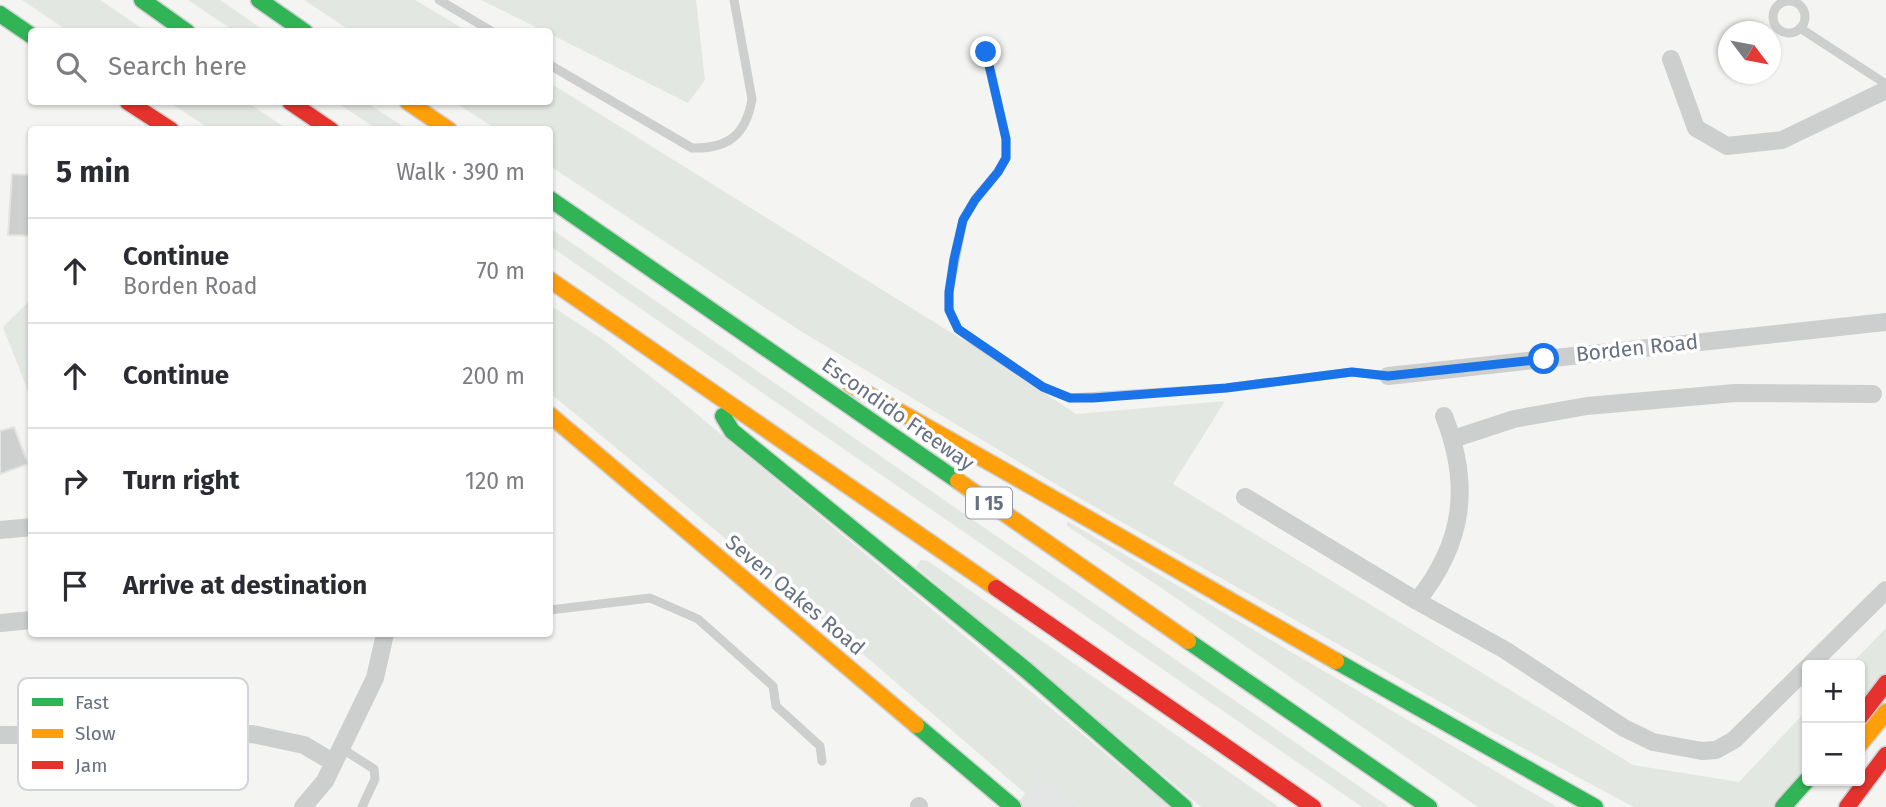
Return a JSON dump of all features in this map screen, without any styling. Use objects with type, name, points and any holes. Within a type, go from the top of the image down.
[{"type":"main road","points":[[142,0],[181,28]]},
{"type":"main road","points":[[259,0],[299,28]]},
{"type":"main road","points":[[0,14],[28,33]]},
{"type":"main road","points":[[132,105],[164,126]]},
{"type":"main road","points":[[294,105],[325,126]]},
{"type":"main road","points":[[412,105],[443,126]]},
{"type":"main road","name":"Escondido Freeway","points":[[553,201],[1429,807]]},
{"type":"main road","points":[[553,282],[1313,807]]},
{"type":"main road","points":[[719,316],[1006,470],[1201,584],[1595,807]]},
{"type":"main road","points":[[705,387],[732,431],[1026,670],[1184,807]]},
{"type":"main road","name":"Seven Oakes Road","points":[[553,418],[1013,807]]},
{"type":"main road","points":[[1865,710],[1886,683]]},
{"type":"main road","points":[[1865,738],[1886,712]]},
{"type":"main road","points":[[1847,807],[1886,755]]},
{"type":"main road","points":[[1783,807],[1813,786]]},
{"type":"main road","points":[[1804,807],[1814,786]]},
{"type":"street","points":[[1671,59],[1696,128],[1727,146],[1782,140],[1886,90]]},
{"type":"street","name":"Borden Road","points":[[1388,376],[1886,323]]},
{"type":"street","points":[[1453,439],[1514,419],[1587,406],[1735,393],[1879,394]]},
{"type":"street","points":[[1417,601],[1433,581],[1453,539],[1461,484],[1453,439],[1444,416]]},
{"type":"street","points":[[553,436],[564,427]]},
{"type":"street","points":[[1245,497],[1417,601],[1505,650],[1624,728],[1653,742],[1702,751],[1716,750],[1734,740],[1802,674]]},
{"type":"street","points":[[0,530],[28,527]]},
{"type":"street","points":[[1816,660],[1886,590]]},
{"type":"street","points":[[0,623],[28,620]]},
{"type":"street","points":[[303,807],[325,781],[375,678],[384,637]]},
{"type":"street","points":[[248,734],[304,745],[337,756]]},
{"type":"street","points":[[0,735],[18,735]]},
{"type":"lane","points":[[439,0],[486,28]]},
{"type":"lane","points":[[553,67],[692,148],[710,149],[724,145],[738,132],[749,115],[752,99],[734,0]]},
{"type":"lane","points":[[1800,28],[1886,84]]},
{"type":"lane","points":[[994,46],[986,52],[1006,139],[1006,158],[963,220],[949,292],[949,310],[958,329],[1043,387],[1070,398],[1226,388],[1352,372],[1388,376]]},
{"type":"lane","points":[[553,610],[650,598],[698,619],[773,686],[776,706],[820,746],[822,761]]},
{"type":"lane","points":[[337,756],[374,769],[375,779],[362,807]]},
{"type":"shaded area","points":[[22,0],[100,0],[142,28],[64,28]]},
{"type":"shaded area","points":[[188,0],[220,0],[261,28],[230,28]]},
{"type":"shaded area","points":[[304,0],[415,0],[462,28],[346,28]]},
{"type":"shaded area","points":[[481,0],[696,0],[705,80],[688,103],[553,36],[553,28],[538,28]]},
{"type":"shaded area","points":[[553,85],[995,360],[1076,414],[1225,401],[1173,484],[1633,765],[1739,782],[1802,715],[1802,772],[1772,807],[1634,807],[1493,732],[1074,495],[799,330],[553,168],[553,126],[491,126],[459,105],[553,105]]},
{"type":"shaded area","points":[[174,105],[251,105],[283,126],[205,126]]},
{"type":"shaded area","points":[[341,105],[371,105],[402,126],[372,126]]},
{"type":"shaded area","points":[[553,230],[1389,807],[1362,807],[553,248]]},
{"type":"shaded area","points":[[28,302],[28,391],[3,327]]},
{"type":"shaded area","points":[[553,307],[602,339],[669,391],[1170,807],[1080,807],[1038,777],[1026,794],[815,613],[553,395]]},
{"type":"shaded area","points":[[1067,521],[1557,807],[1478,807],[1067,526]]},
{"type":"shaded area","points":[[921,560],[928,561],[1279,807],[1201,807],[916,567]]},
{"type":"shaded area","points":[[1886,628],[1886,672],[1865,699],[1865,660],[1855,660]]},
{"type":"shaded area","points":[[1038,776],[1080,807],[1015,807]]},
{"type":"building","points":[[12,174],[28,175],[28,236],[8,235]]},
{"type":"building","points":[[14,427],[28,464],[0,474],[0,431]]},
{"type":"traffic: fast","points":[[142,0],[181,28]]},
{"type":"traffic: fast","points":[[259,0],[299,28]]},
{"type":"traffic: fast","points":[[0,14],[28,33]]},
{"type":"traffic: fast","points":[[553,201],[958,481]]},
{"type":"traffic: fast","points":[[723,416],[732,431],[1026,670],[1184,807]]},
{"type":"traffic: fast","points":[[1188,641],[1429,807]]},
{"type":"traffic: fast","points":[[1336,661],[1595,807]]},
{"type":"traffic: fast","points":[[916,725],[1013,807]]},
{"type":"traffic: fast","points":[[1783,807],[1802,786]]},
{"type":"traffic: slow","points":[[412,105],[443,126]]},
{"type":"traffic: slow","points":[[553,282],[996,588]]},
{"type":"traffic: slow","points":[[851,385],[1336,661]]},
{"type":"traffic: slow","points":[[553,418],[916,725]]},
{"type":"traffic: slow","points":[[958,481],[1188,641]]},
{"type":"traffic: slow","points":[[1865,738],[1886,712]]},
{"type":"traffic: jam","points":[[133,105],[165,126]]},
{"type":"traffic: jam","points":[[294,105],[325,126]]},
{"type":"traffic: jam","points":[[996,588],[1313,807]]},
{"type":"traffic: jam","points":[[1865,710],[1886,683]]},
{"type":"traffic: jam","points":[[1847,807],[1886,755]]},
{"type":"route","points":[[986,52],[1006,139],[1006,158],[963,220],[954,259],[949,310],[958,329],[1043,387],[1070,398],[1093,398],[1226,388],[1352,372],[1388,376],[1544,359]]}]
